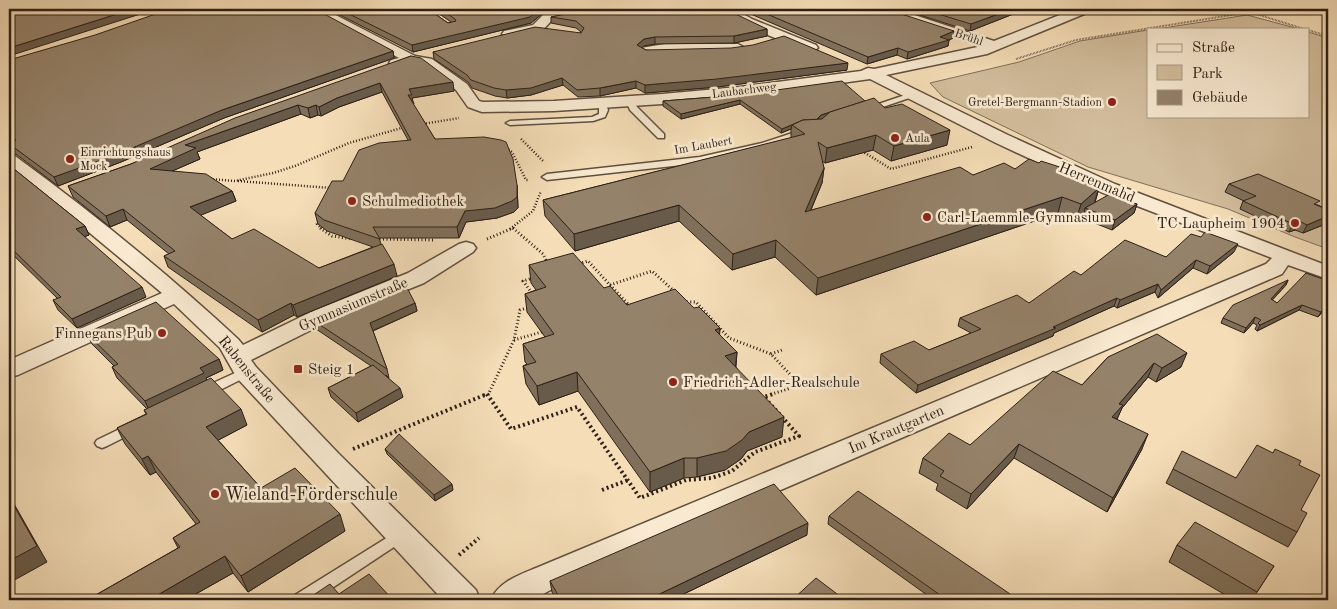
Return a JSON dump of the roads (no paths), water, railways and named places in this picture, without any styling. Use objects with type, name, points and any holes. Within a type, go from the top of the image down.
[{"type":"street","name":"Laubachweg","points":[[315,9],[411,59],[427,62],[462,87],[473,104],[482,107],[545,107],[602,104],[740,92],[872,74],[949,59],[996,46],[1085,9]]},
{"type":"street","points":[[726,9],[748,22],[826,54]]},
{"type":"street","name":"Brühl","points":[[886,9],[996,46]]},
{"type":"street","points":[[537,28],[548,17],[587,11]]},
{"type":"street","points":[[500,36],[537,28],[559,30]]},
{"type":"street","points":[[764,43],[785,37]]},
{"type":"street","points":[[646,52],[665,48],[732,49],[749,46]]},
{"type":"street","points":[[379,69],[437,52]]},
{"type":"street","name":"Herrenmahd","points":[[852,65],[1002,139],[1108,188],[1328,273]]},
{"type":"street","name":"Rabenstraße","points":[[9,160],[66,192],[230,344],[242,364],[328,460],[464,600]]},
{"type":"street","name":"Gymnasiumstraße","points":[[242,364],[319,317],[416,278],[466,248]]},
{"type":"street","name":"Im Krautgarten","points":[[507,600],[524,588],[547,576],[1274,268],[1284,257]]},
{"type":"street","points":[[9,369],[177,294]]},
{"type":"lane","points":[[859,112],[914,95]]},
{"type":"lane","points":[[630,101],[633,108],[661,136]]},
{"type":"lane","points":[[510,123],[593,119],[602,116],[604,110],[602,104]]},
{"type":"lane","name":"Im Laubert","points":[[547,177],[700,160],[764,145],[800,132],[817,130]]},
{"type":"lane","points":[[195,397],[242,364]]},
{"type":"lane","points":[[102,443],[144,422]]},
{"type":"lane","points":[[301,600],[401,535]]},
{"type":"place","name":"Gretel-Bergmann-Stadion","points":[[1112,102]]},
{"type":"place","name":"Aula","points":[[895,138]]},
{"type":"place","name":"Einrichtungshaus Mock","points":[[70,159]]},
{"type":"place","name":"Schulmediothek","points":[[352,201]]},
{"type":"place","name":"Carl-Laemmle-Gymnasium","points":[[927,217]]},
{"type":"place","name":"TC Laupheim 1904","points":[[1295,223]]},
{"type":"place","name":"Finnegans Pub","points":[[162,333]]},
{"type":"place","name":"Steig 1","points":[[298,369]]},
{"type":"place","name":"Friedrich-Adler-Realschule","points":[[673,382]]},
{"type":"place","name":"Wieland-Förderschule","points":[[215,494]]}]
